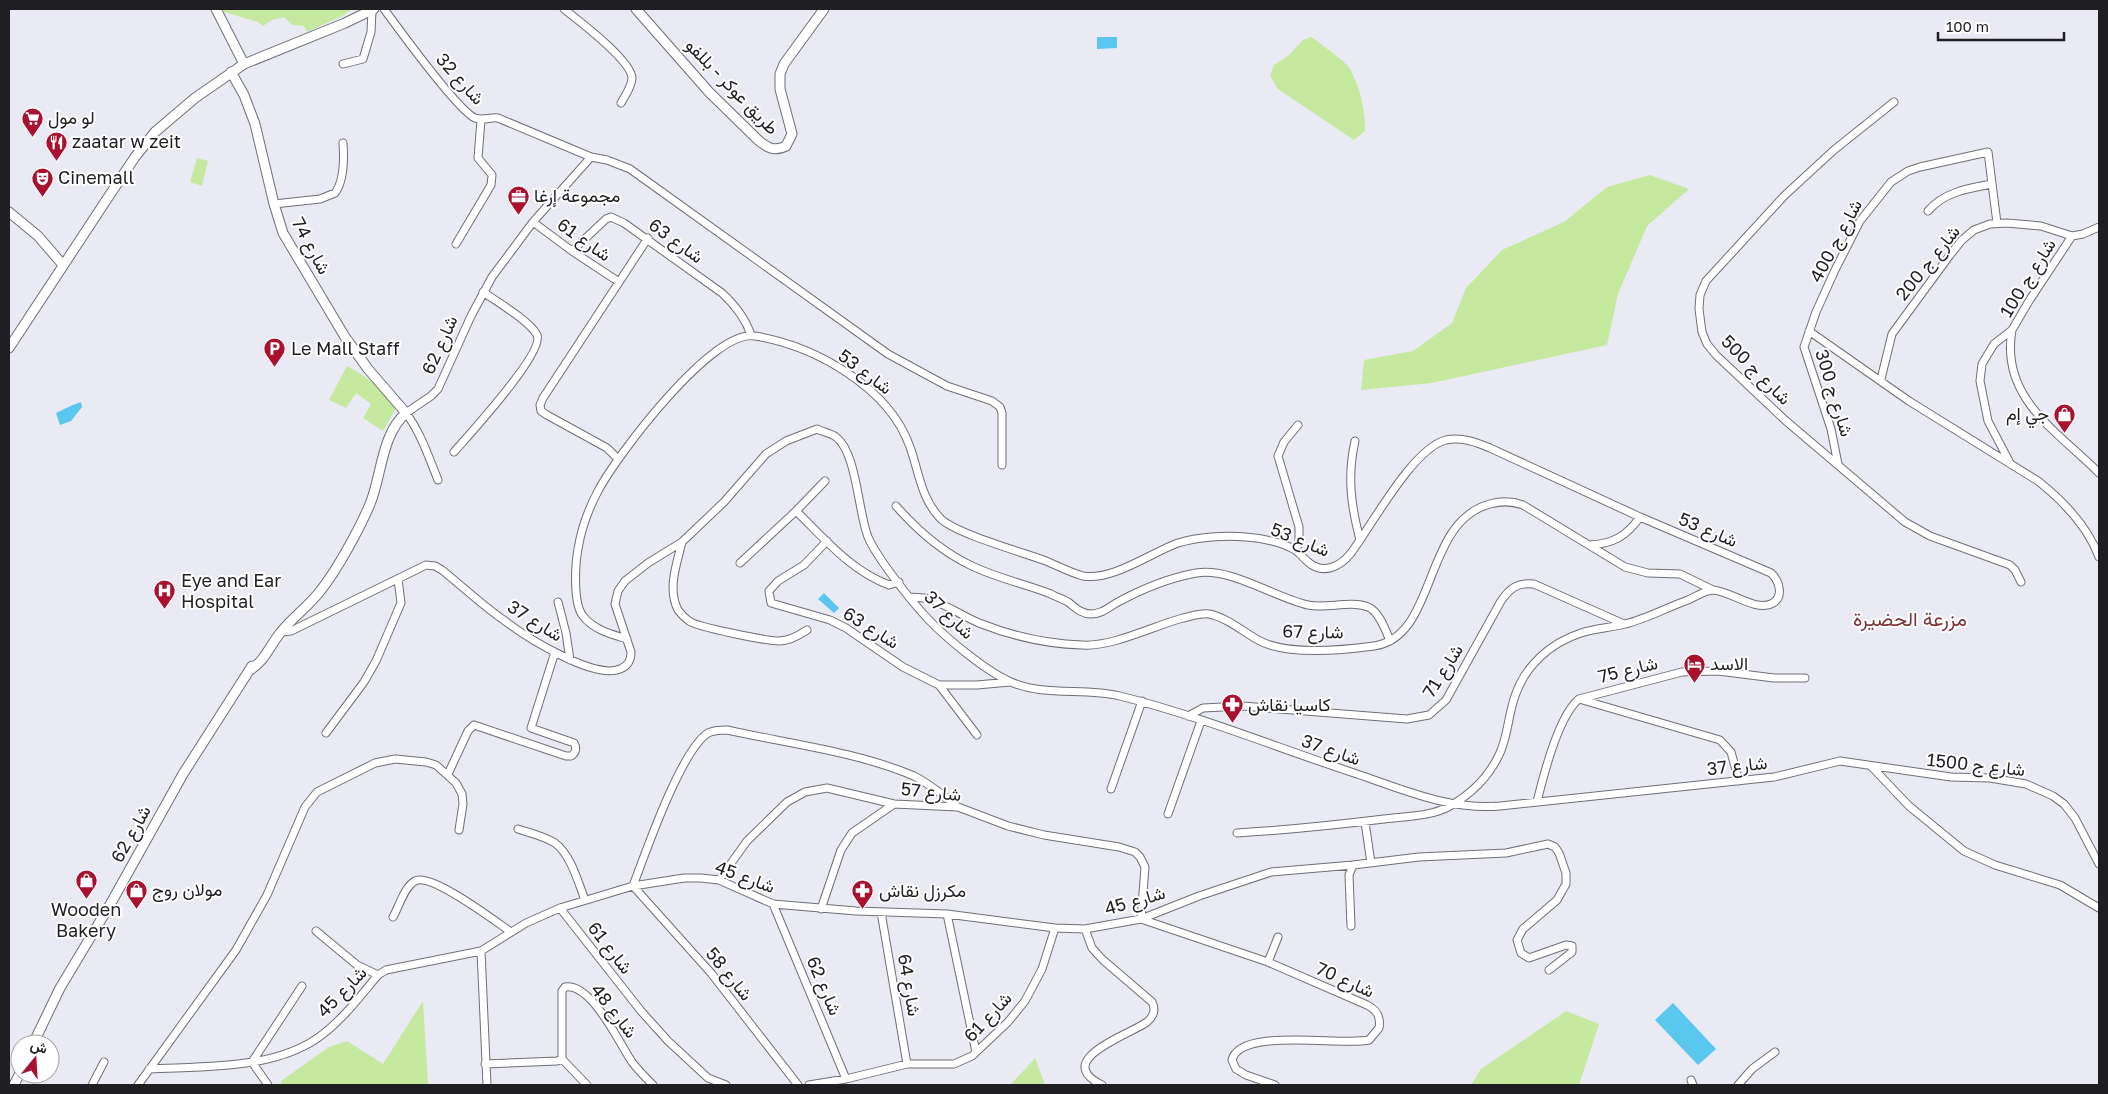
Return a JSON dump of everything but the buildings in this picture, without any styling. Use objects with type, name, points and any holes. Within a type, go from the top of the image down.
[{"type":"street","points":[[216,9],[244,64]]},
{"type":"street","points":[[9,348],[135,157],[155,132],[195,98],[244,64],[336,27],[373,9]]},
{"type":"street","points":[[343,64],[363,59],[371,32],[373,9]]},
{"type":"street","name":"شارع 32","points":[[384,9],[402,35],[473,117],[481,120],[498,118],[591,157],[607,160],[630,169],[904,363],[947,386],[979,396],[998,406],[1002,413],[1002,465]]},
{"type":"street","points":[[564,9],[598,37],[629,68],[632,81],[621,104]]},
{"type":"street","name":"طريق عوكر - بللفو","points":[[636,9],[709,92],[758,140],[775,150],[786,146],[792,134],[780,95],[779,82],[782,69],[824,9]]},
{"type":"street","name":"شارع 74","points":[[232,72],[244,95],[255,124],[274,204],[283,233],[346,337],[368,369],[406,414]]},
{"type":"street","name":"شارع ج 500","points":[[1894,102],[1834,150],[1784,196],[1706,281],[1699,302],[1702,332],[1707,344],[1716,355],[1773,409],[1905,522],[1930,536],[2010,565],[2021,582]]},
{"type":"street","points":[[456,244],[491,185],[491,174],[478,158],[481,120]]},
{"type":"street","points":[[274,204],[320,199],[335,193],[340,184],[344,154],[343,143]]},
{"type":"street","name":"شارع ج 400","points":[[1809,331],[1860,221],[1891,182],[1908,171],[1920,167],[1988,152],[1992,184]]},
{"type":"street","name":"شارع 62","points":[[38,1034],[60,988],[111,903],[183,774],[225,706],[250,670],[256,667],[267,654],[269,648],[281,632],[321,591],[341,558],[370,505],[390,434],[398,420],[438,389],[492,276],[533,222],[591,157]]},
{"type":"street","points":[[1928,210],[1936,202],[1962,190],[1992,184],[1997,224]]},
{"type":"street","points":[[9,212],[38,236],[63,264]]},
{"type":"street","name":"شارع 63","points":[[572,251],[601,222],[611,217],[624,223],[648,238],[735,305],[748,326],[751,335]]},
{"type":"street","name":"شارع 61","points":[[533,222],[619,282]]},
{"type":"street","name":"شارع ج 200","points":[[1880,379],[1889,339],[1967,236],[1978,228],[1997,224],[2041,226],[2072,236]]},
{"type":"street","name":"شارع ج 100","points":[[2011,466],[1988,421],[1981,395],[1980,373],[1982,364],[1989,350],[2012,330],[2072,236],[2083,234],[2099,227]]},
{"type":"street","points":[[618,459],[607,448],[547,416],[540,408],[543,398],[648,238]]},
{"type":"street","points":[[454,452],[508,388],[538,344],[537,335],[527,323],[483,292]]},
{"type":"street","points":[[2012,330],[2012,370],[2027,402],[2099,473]]},
{"type":"street","points":[[1809,331],[1909,401],[2038,481],[2053,493],[2086,532],[2099,557]]},
{"type":"street","name":"شارع ج 300","points":[[1809,331],[1804,353],[1831,430],[1838,464]]},
{"type":"street","points":[[627,639],[601,631],[592,625],[579,610],[576,599],[577,550],[598,491],[618,459],[687,375],[716,350],[735,339],[751,335]]},
{"type":"street","name":"شارع 53","points":[[751,335],[795,345],[845,372],[885,404],[900,424],[910,447],[922,490],[928,502],[942,520],[964,532],[1083,576],[1104,576],[1180,543],[1214,537],[1246,537],[1279,544],[1295,550],[1312,565],[1332,568],[1344,562],[1400,482],[1424,453],[1437,443],[1452,439],[1470,440],[1490,448],[1640,517],[1771,572],[1780,588],[1779,597],[1776,601],[1765,605],[1713,590]]},
{"type":"street","points":[[406,414],[413,422],[438,480]]},
{"type":"street","points":[[1295,550],[1299,544],[1299,527],[1278,456],[1284,442],[1298,425]]},
{"type":"street","name":"شارع 37","points":[[281,632],[291,631],[398,579],[420,566],[435,566],[505,622],[555,652],[592,669],[616,671],[624,667],[631,659],[627,639],[615,604],[618,591],[625,581],[648,563],[682,542],[724,502],[766,454],[786,441],[817,429],[836,437],[845,448],[852,466],[861,514],[869,538],[909,597],[942,633],[975,659],[1011,682],[1033,689],[1096,692],[1142,701],[1452,805],[1483,808],[1739,781],[1774,777],[1840,761],[1871,766]]},
{"type":"street","points":[[1355,441],[1350,470],[1352,509],[1360,540]]},
{"type":"street","points":[[740,563],[796,511],[825,480]]},
{"type":"street","points":[[896,506],[915,528],[944,552],[974,567],[1029,585],[1067,601],[1079,611],[1091,614],[1104,611],[1118,602],[1164,582],[1181,576],[1208,572],[1220,574],[1288,600],[1310,605],[1357,604],[1370,607],[1379,619],[1390,641],[1405,630],[1450,535],[1463,518],[1473,510],[1494,503],[1515,502],[1625,567],[1648,573],[1680,574],[1713,590]]},
{"type":"street","points":[[796,511],[852,566],[864,574],[889,585],[899,582]]},
{"type":"street","points":[[1588,545],[1610,543],[1618,540],[1634,526],[1640,517]]},
{"type":"street","name":"شارع 63","points":[[827,541],[804,565],[774,585],[769,591],[771,603],[830,620],[846,628],[903,667],[939,685],[977,685],[1011,682]]},
{"type":"street","points":[[682,542],[674,579],[674,600],[679,612],[690,622],[743,635],[779,641],[796,638],[807,630]]},
{"type":"street","points":[[326,733],[364,682],[376,661],[401,603],[398,579]]},
{"type":"street","name":"شارع 71","points":[[1188,716],[1203,708],[1242,706],[1407,720],[1429,715],[1446,700],[1501,601],[1508,591],[1520,584],[1534,584],[1625,624]]},
{"type":"street","points":[[1237,833],[1365,822],[1428,814],[1452,805],[1483,780],[1500,754],[1515,695],[1534,663],[1556,645],[1578,634],[1602,627],[1625,624],[1713,590]]},
{"type":"street","name":"شارع 67","points":[[909,597],[928,599],[978,623],[1048,643],[1085,646],[1120,639],[1201,614],[1217,616],[1250,636],[1281,648],[1314,650],[1374,646],[1390,641]]},
{"type":"street","points":[[558,602],[570,660]]},
{"type":"street","points":[[448,774],[470,727],[474,725],[566,756],[573,755],[576,749],[574,743],[531,728],[555,652]]},
{"type":"street","name":"شارع 75","points":[[1537,802],[1542,780],[1556,739],[1568,712],[1579,699],[1682,672],[1718,672],[1774,678],[1805,678]]},
{"type":"street","points":[[939,685],[977,734]]},
{"type":"street","name":"شارع 75","points":[[1579,699],[1720,740],[1731,752],[1739,781]]},
{"type":"street","points":[[1111,789],[1142,701]]},
{"type":"street","points":[[1168,814],[1201,721]]},
{"type":"street","points":[[633,886],[681,770],[700,740],[707,733],[717,730],[836,753],[888,767],[915,776],[936,789],[958,807]]},
{"type":"street","points":[[138,1085],[236,950],[267,895],[305,807],[318,792],[375,763],[386,760],[408,759],[426,762],[436,765],[448,774],[462,794],[463,804],[459,830]]},
{"type":"street","points":[[1871,766],[1909,806],[1964,851],[1995,865],[2060,884],[2099,908]]},
{"type":"street","name":"شارع ج 1500","points":[[1871,766],[1951,778],[2007,780],[2039,789],[2053,796],[2070,811],[2092,848],[2099,864]]},
{"type":"street","name":"شارع 57","points":[[718,880],[747,841],[770,816],[787,802],[805,792],[827,788],[894,804],[958,807],[1008,826],[1044,835],[1119,847],[1134,852],[1140,857],[1145,867],[1141,919]]},
{"type":"street","points":[[821,909],[841,850],[852,833],[894,804]]},
{"type":"street","points":[[1365,822],[1371,863]]},
{"type":"street","points":[[518,829],[557,845],[564,853],[585,900]]},
{"type":"street","name":"شارع 45","points":[[149,1069],[252,1062],[296,1050],[323,1034],[378,975],[393,967],[480,950],[526,923],[560,908],[633,886],[684,878],[718,880],[773,904],[821,909],[947,914],[1055,928],[1085,929],[1141,919],[1199,896],[1271,872],[1419,857],[1506,854],[1548,844],[1555,847],[1567,880],[1557,900],[1523,929],[1517,940],[1521,953],[1529,958],[1566,945],[1572,946],[1572,952],[1549,970]]},
{"type":"street","points":[[1351,926],[1349,876],[1352,865]]},
{"type":"street","points":[[393,917],[410,886],[414,882],[424,880],[442,886],[512,932]]},
{"type":"street","name":"شارع 58","points":[[633,886],[711,973],[798,1085]]},
{"type":"street","name":"شارع 62","points":[[773,904],[846,1079]]},
{"type":"street","name":"شارع 61","points":[[560,908],[641,1011],[668,1042],[708,1078],[726,1085]]},
{"type":"street","name":"شارع 64","points":[[881,912],[907,1064]]},
{"type":"street","points":[[947,914],[976,1052]]},
{"type":"street","name":"شارع 70","points":[[1141,919],[1268,962],[1372,1008],[1379,1016],[1380,1021],[1376,1034],[1364,1041],[1274,1040],[1249,1044],[1236,1051],[1232,1060],[1236,1069],[1246,1075],[1275,1085]]},
{"type":"street","name":"شارع 61","points":[[809,1085],[846,1079],[907,1064],[954,1064],[965,1060],[1008,1022],[1025,1001],[1042,968],[1055,928]]},
{"type":"street","points":[[1085,929],[1092,948],[1146,997],[1154,1008],[1153,1015],[1147,1022],[1097,1050],[1086,1060],[1086,1074],[1090,1080],[1102,1085]]},
{"type":"street","points":[[316,931],[356,965],[378,975]]},
{"type":"street","points":[[1268,962],[1278,937]]},
{"type":"street","points":[[480,950],[487,1085]]},
{"type":"street","points":[[268,1085],[252,1062],[302,986]]},
{"type":"street","name":"شارع 48","points":[[562,1059],[562,991],[565,987],[575,987],[586,995],[602,1014],[632,1062],[652,1085]]},
{"type":"street","points":[[1738,1085],[1752,1069],[1775,1052]]},
{"type":"street","points":[[485,1064],[557,1061],[562,1059],[587,1085]]},
{"type":"street","points":[[92,1085],[104,1062]]},
{"type":"green space","points":[[223,9],[353,9],[307,32],[304,26],[292,25],[284,17],[272,20],[263,26],[258,22],[224,12]]},
{"type":"green space","points":[[1311,37],[1346,64],[1355,80],[1363,106],[1365,131],[1354,140],[1278,89],[1270,76],[1274,65],[1289,55],[1303,40]]},
{"type":"green space","points":[[197,158],[208,161],[202,186],[190,182]]},
{"type":"green space","points":[[1650,175],[1689,189],[1647,226],[1618,294],[1607,345],[1432,383],[1361,390],[1364,360],[1413,351],[1452,323],[1466,288],[1502,250],[1564,222],[1607,187]]},
{"type":"green space","points":[[347,366],[374,384],[397,406],[383,431],[363,418],[371,404],[356,393],[346,408],[329,400]]},
{"type":"green space","points":[[423,1001],[428,1085],[281,1085],[281,1081],[329,1047],[347,1041],[383,1064]]},
{"type":"green space","points":[[1566,1011],[1599,1024],[1579,1085],[1471,1085],[1481,1069]]},
{"type":"green space","points":[[1035,1058],[1045,1085],[1011,1085],[1012,1083]]},
{"type":"water","points":[[1097,37],[1117,37],[1117,48],[1097,49]]},
{"type":"water","points":[[81,402],[82,407],[71,421],[60,425],[56,413]]},
{"type":"water","points":[[824,593],[839,608],[834,613],[818,599]]},
{"type":"water","points":[[1673,1003],[1716,1049],[1698,1065],[1655,1020]]},
{"type":"place","name":"لو مول","points":[[32,137]]},
{"type":"place","name":"zaatar w zeit","points":[[56,161]]},
{"type":"place","name":"Cinemall","points":[[42,197]]},
{"type":"place","name":"مجموعة إرغا","points":[[518,215]]},
{"type":"place","name":"Le Mall Staff","points":[[275,368]]},
{"type":"place","name":"جي إم","points":[[2065,433]]},
{"type":"place","name":"Eye and Ear Hospital","points":[[165,610]]},
{"type":"place","name":"الاسد","points":[[1694,683]]},
{"type":"place","name":"كاسيا نقاش","points":[[1232,724]]},
{"type":"place","name":"Wooden Bakery","points":[[86,899]]},
{"type":"place","name":"مولان روج","points":[[136,909]]},
{"type":"place","name":"مكرزل نقاش","points":[[863,910]]},
{"type":"district","name":"مزرعة الحضيرة","points":[[1910,619]]}]
